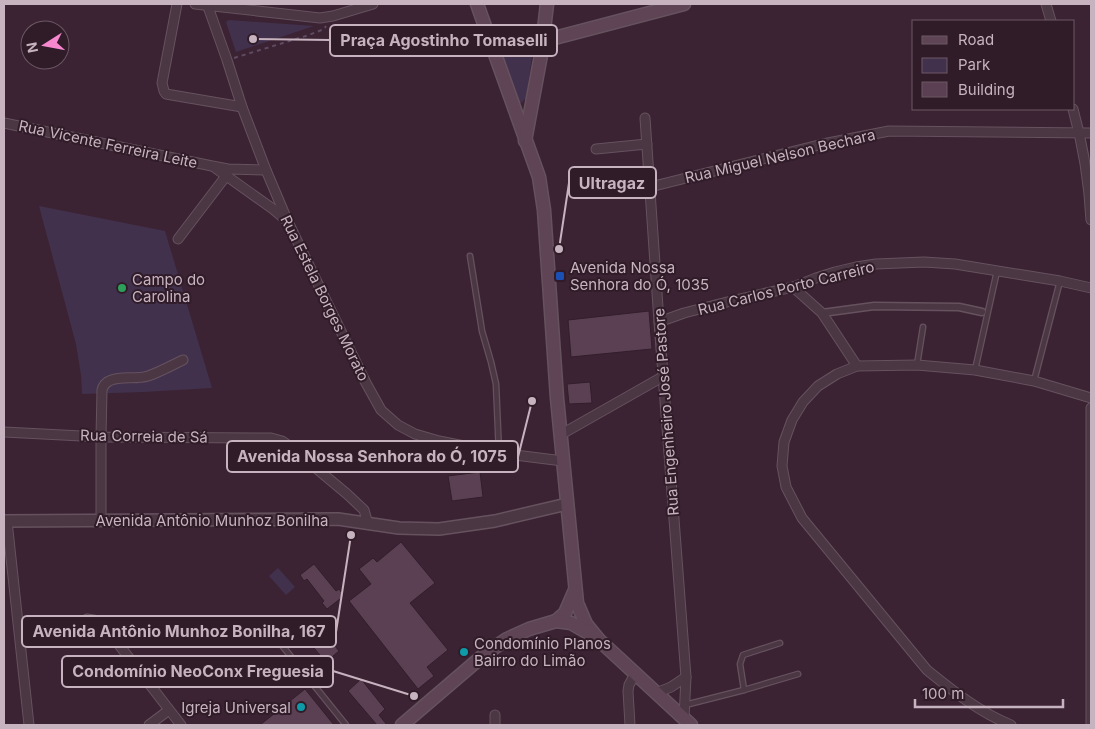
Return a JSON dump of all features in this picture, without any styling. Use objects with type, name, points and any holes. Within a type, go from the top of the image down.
[{"type":"main road","points":[[477,4],[539,177],[544,210],[556,389],[577,603],[586,624],[599,640],[656,693],[687,716]]},
{"type":"main road","points":[[525,141],[539,64],[547,4]]},
{"type":"main road","points":[[487,36],[497,43],[506,45],[542,41],[684,4]]},
{"type":"main road","points":[[402,725],[485,654],[507,639],[529,629],[556,621],[565,613],[575,588]]},
{"type":"main road","points":[[556,621],[571,624],[599,640]]},
{"type":"street","points":[[177,4],[162,83],[164,91],[166,94],[242,107]]},
{"type":"street","points":[[195,4],[320,18],[373,4]]},
{"type":"street","points":[[1046,4],[1051,20]]},
{"type":"street","name":"Rua Estela Borges Morato","points":[[207,5],[242,107],[288,222],[381,410],[398,425],[415,434],[439,441],[498,453],[563,461]]},
{"type":"street","points":[[1073,110],[1090,194],[1091,220]]},
{"type":"street","name":"Rua Engenheiro José Pastore","points":[[646,118],[686,677],[687,716]]},
{"type":"street","name":"Rua Vicente Ferreira Leite","points":[[4,123],[212,166],[227,172],[288,222]]},
{"type":"street","name":"Rua Miguel Nelson Bechara","points":[[650,187],[823,144],[889,131],[1091,133]]},
{"type":"street","points":[[596,149],[647,144]]},
{"type":"street","points":[[178,239],[227,172],[266,170]]},
{"type":"street","name":"Rua Carlos Porto Carreiro","points":[[660,322],[684,313],[793,287],[835,272],[876,264],[924,262],[955,264],[1060,281],[1091,288]]},
{"type":"street","points":[[793,287],[822,313],[857,366]]},
{"type":"street","points":[[822,313],[874,306],[959,307],[982,312]]},
{"type":"street","points":[[101,520],[102,390],[104,384],[110,380],[148,376],[183,360]]},
{"type":"street","points":[[1011,725],[976,708],[927,670],[802,518],[786,487],[782,466],[784,442],[792,420],[803,402],[818,386],[837,374],[857,366],[917,365],[975,370],[1034,381],[1091,398]]},
{"type":"street","points":[[560,435],[664,376]]},
{"type":"street","points":[[1091,408],[1091,725]]},
{"type":"street","name":"Rua Correia de Sá","points":[[4,432],[101,437],[271,438],[282,441],[292,448],[347,494],[364,510],[368,524]]},
{"type":"street","name":"Avenida Antônio Munhoz Bonilha","points":[[5,521],[338,519],[400,528],[439,530],[495,522],[567,504]]},
{"type":"street","points":[[5,521],[29,725]]},
{"type":"street","points":[[87,620],[99,622],[106,628],[181,725]]},
{"type":"street","points":[[630,725],[628,692],[629,684],[635,674]]},
{"type":"street","points":[[656,693],[686,677]]},
{"type":"street","points":[[149,725],[169,710]]},
{"type":"street","points":[[495,714],[495,725]]},
{"type":"lane","points":[[470,256],[482,331],[496,384],[498,453]]},
{"type":"lane","points":[[975,370],[997,270]]},
{"type":"lane","points":[[1034,381],[1060,281]]},
{"type":"lane","points":[[917,365],[923,327]]},
{"type":"lane","points":[[272,633],[346,725]]},
{"type":"lane","points":[[744,690],[740,664],[743,655],[780,643]]},
{"type":"lane","points":[[687,716],[744,690],[798,674]]},
{"type":"path","points":[[227,60],[324,29],[333,16]]},
{"type":"green space","points":[[229,20],[314,26],[236,52],[226,22]]},
{"type":"green space","points":[[499,50],[517,53],[533,50],[526,98],[521,103],[517,102]]},
{"type":"green space","name":"Campo do Carolina","points":[[39,206],[165,231],[212,388],[82,394],[76,344]]},
{"type":"green space","points":[[278,568],[295,587],[286,595],[269,576]]},
{"type":"building","points":[[649,311],[652,349],[571,357],[568,320]]},
{"type":"building","points":[[590,382],[592,403],[569,404],[567,384]]},
{"type":"building","points":[[480,472],[483,497],[452,501],[448,476]]},
{"type":"building","points":[[401,542],[435,583],[410,603],[448,650],[427,667],[434,676],[418,689],[349,601],[371,584],[359,569],[373,558],[377,562]]},
{"type":"building","points":[[314,564],[336,591],[339,589],[344,596],[327,609],[322,603],[324,601],[307,579],[304,581],[300,575]]},
{"type":"building","points":[[315,621],[339,651],[326,662],[301,633]]},
{"type":"building","points":[[361,679],[385,709],[379,715],[387,725],[377,725],[348,691]]},
{"type":"building","name":"Igreja Universal","points":[[305,689],[334,725],[260,725]]},
{"type":"place","name":"Praça Agostinho Tomaselli","points":[[253,39]]},
{"type":"place","name":"Ultragaz","points":[[559,249]]},
{"type":"place","name":"Avenida Nossa Senhora do Ó, 1035","points":[[560,276]]},
{"type":"place","name":"Campo do Carolina","points":[[122,288]]},
{"type":"place","name":"Avenida Nossa Senhora do Ó, 1075","points":[[532,401]]},
{"type":"place","name":"Avenida Antônio Munhoz Bonilha, 167","points":[[351,535]]},
{"type":"place","name":"Condomínio Planos Bairro do Limão","points":[[464,652]]},
{"type":"place","name":"Condomínio NeoConx Freguesia","points":[[414,696]]},
{"type":"place","name":"Igreja Universal","points":[[301,707]]}]
